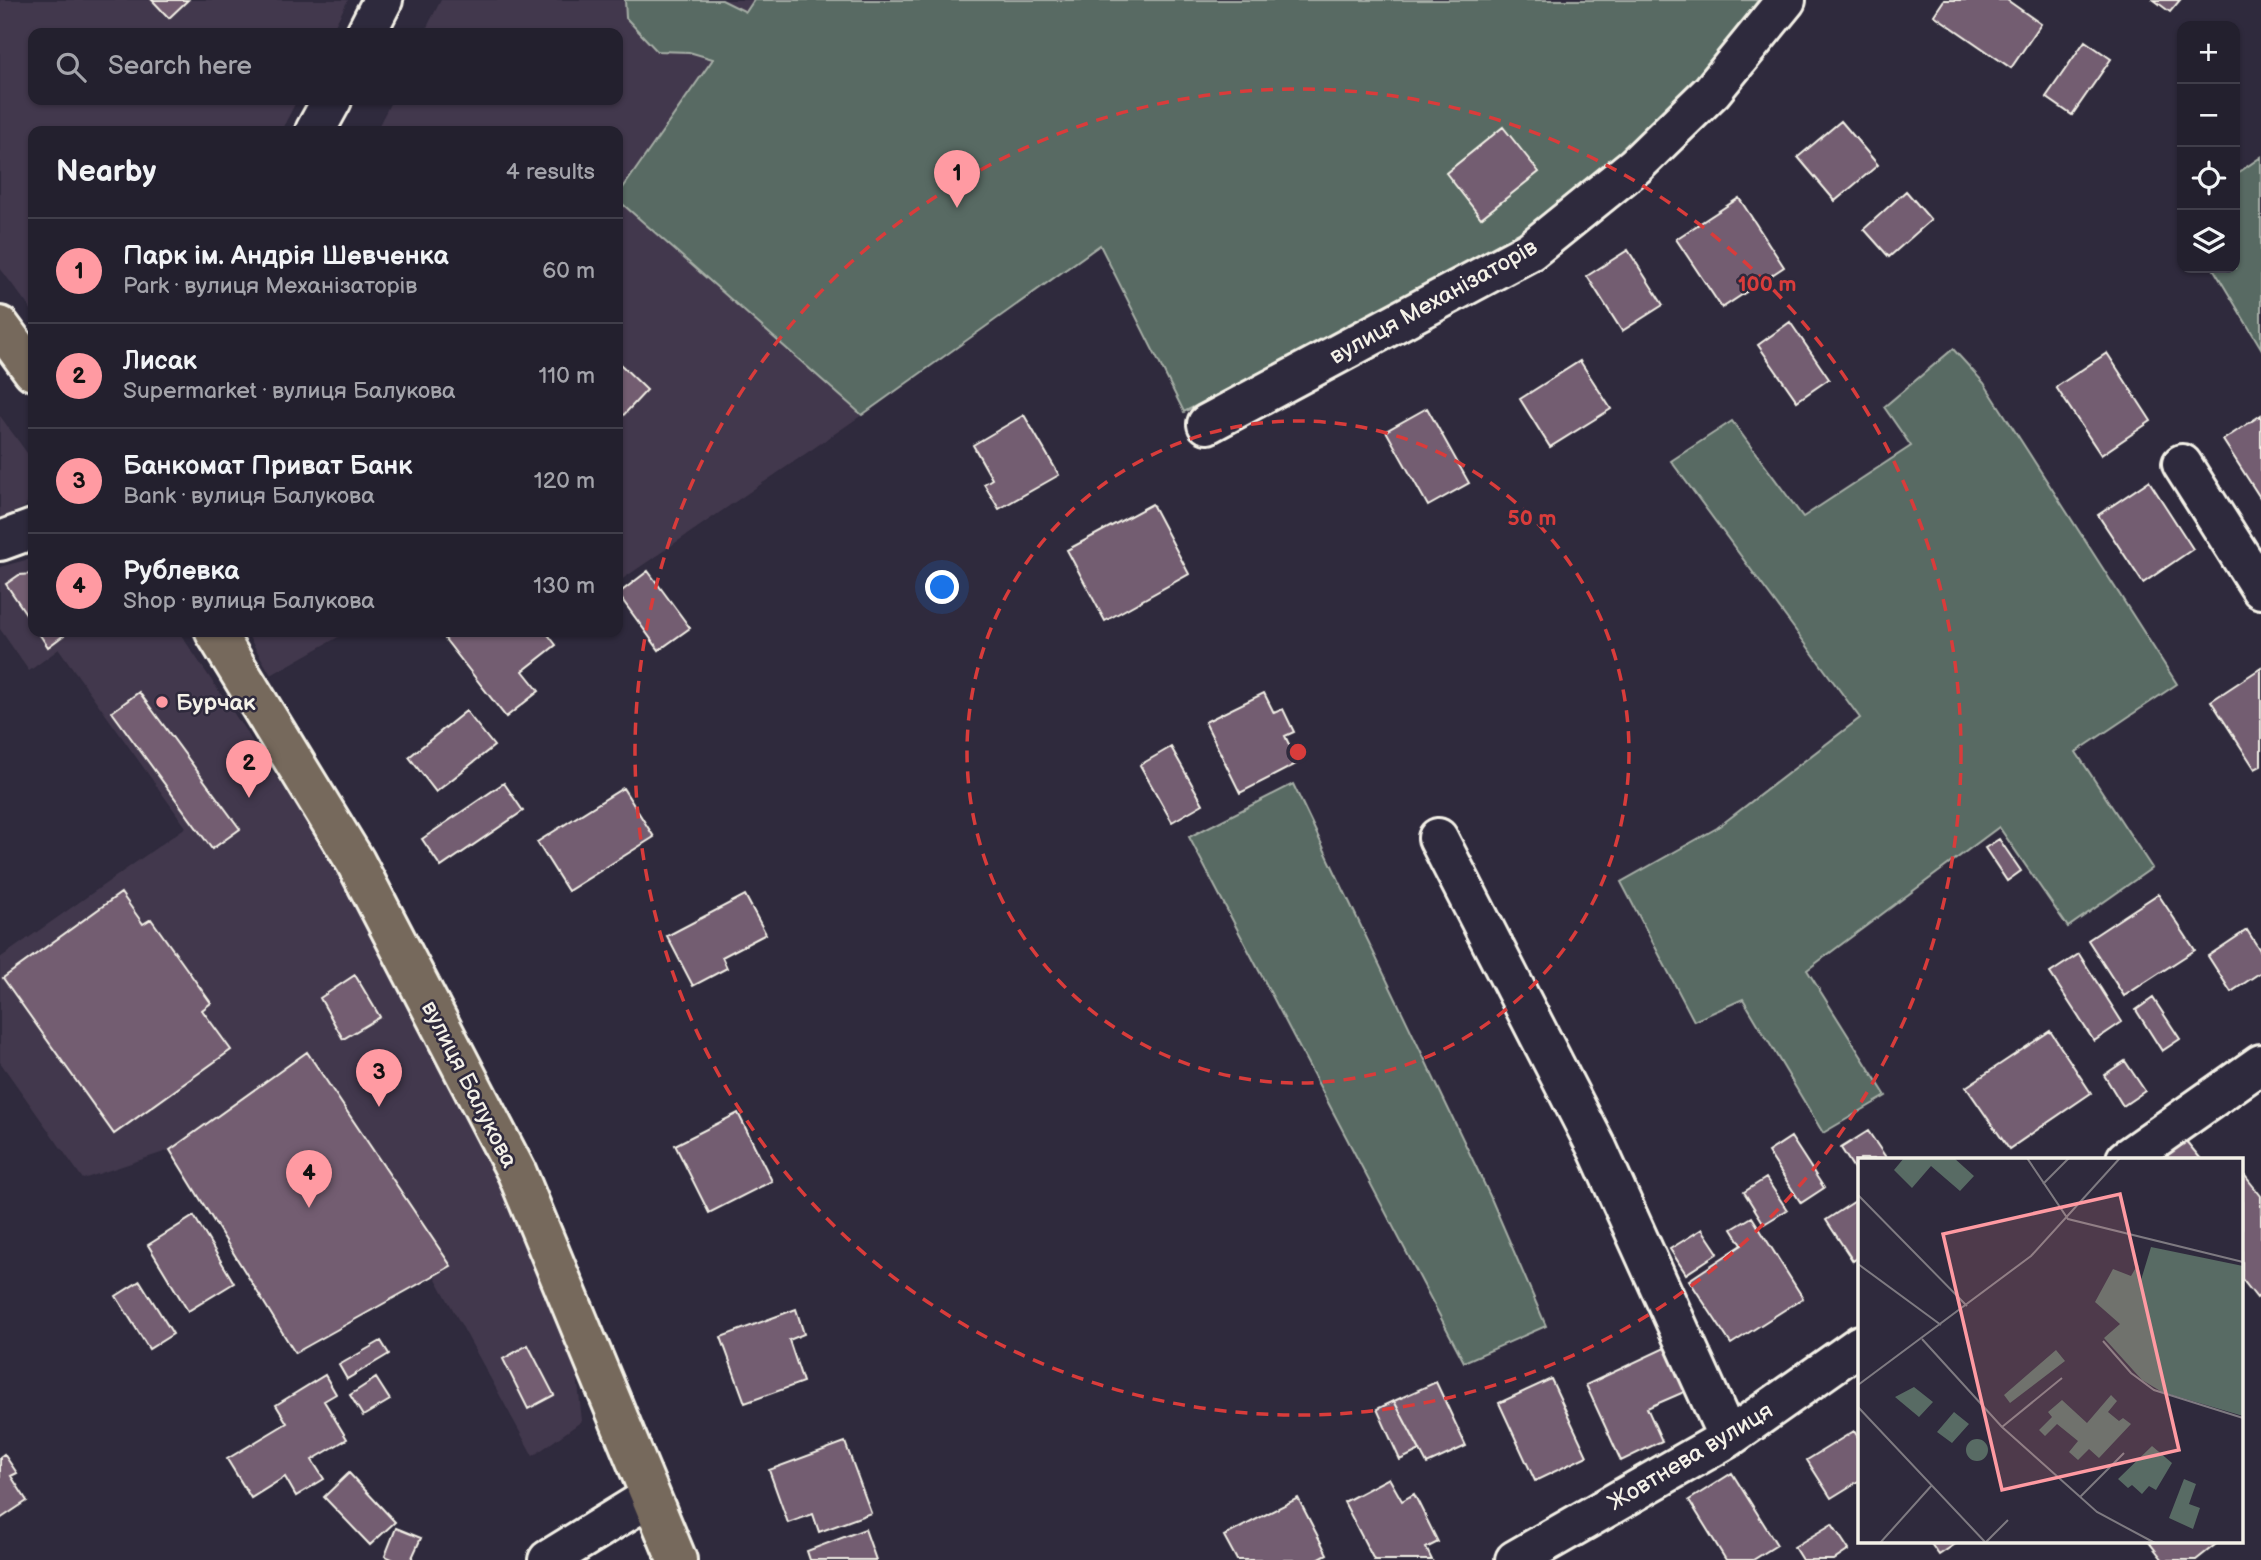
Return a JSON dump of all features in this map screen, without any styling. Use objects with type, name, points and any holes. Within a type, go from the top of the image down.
[{"type":"main road","points":[[0,326],[28,363]]},
{"type":"main road","name":"вулиця Балукова","points":[[218,637],[355,861],[517,1173],[677,1560]]},
{"type":"street","points":[[369,28],[383,0]]},
{"type":"street","name":"вулиця Механізаторів","points":[[1207,424],[1530,251],[1635,166],[1664,138],[1712,90],[1786,0]]},
{"type":"street","points":[[318,126],[329,105]]},
{"type":"street","points":[[2182,464],[2261,589]]},
{"type":"street","points":[[0,541],[28,531]]},
{"type":"street","points":[[1438,838],[1598,1150],[1728,1438]]},
{"type":"street","points":[[2127,1158],[2261,1065]]},
{"type":"street","name":"Жовтнева вулиця","points":[[1515,1560],[1728,1438],[1858,1346]]},
{"type":"street","points":[[548,1560],[650,1497]]},
{"type":"shaded area","points":[[0,0],[348,0],[334,28],[28,28],[28,105],[294,105],[284,126],[28,126],[28,305],[0,268]]},
{"type":"shaded area","points":[[441,0],[754,0],[623,188],[623,126],[379,126],[389,105],[623,105],[623,28],[427,28]]},
{"type":"shaded area","points":[[623,204],[862,415],[623,579]]},
{"type":"shaded area","points":[[0,416],[28,454],[28,501],[25,507],[0,518]]},
{"type":"shaded area","points":[[28,559],[28,637],[182,637],[342,874],[500,1183],[576,1366],[582,1421],[533,1456],[434,1275],[295,1353],[170,1150],[83,1179],[0,1062],[0,958],[186,827],[59,649],[29,671],[0,629],[0,567]]},
{"type":"shaded area","points":[[249,637],[338,637],[271,675]]},
{"type":"green space","points":[[625,0],[722,0],[746,12],[754,0],[1758,0],[1703,80],[1549,216],[1497,249],[1184,412],[1100,245],[862,415],[623,204],[623,188],[713,59],[689,52],[657,51],[626,18]]},
{"type":"green space","points":[[2261,157],[2261,348],[2216,273],[2240,273],[2240,172]]},
{"type":"green space","points":[[1953,349],[1984,383],[2177,684],[2076,752],[2152,868],[2068,927],[1999,827],[1807,970],[1886,1096],[1823,1133],[1743,999],[1694,1021],[1621,882],[1717,828],[1860,718],[1671,461],[1732,421],[1803,517],[1911,446],[1884,407]]},
{"type":"green space","points":[[1293,784],[1490,1196],[1546,1326],[1464,1362],[1189,837]]},
{"type":"building","points":[[152,0],[188,0],[169,18]]},
{"type":"building","points":[[1944,0],[2007,0],[2041,24],[2011,68],[1934,15]]},
{"type":"building","points":[[2154,0],[2180,0],[2170,12]]},
{"type":"building","points":[[2085,41],[2111,59],[2072,115],[2046,97]]},
{"type":"building","points":[[1841,121],[1878,165],[1835,201],[1798,157]]},
{"type":"building","points":[[1503,127],[1539,172],[1481,218],[1446,173]]},
{"type":"building","points":[[1906,191],[1931,220],[1889,257],[1864,229]]},
{"type":"building","points":[[1739,198],[1784,267],[1722,308],[1676,239]]},
{"type":"building","points":[[1628,250],[1663,305],[1622,331],[1587,276]]},
{"type":"building","points":[[1790,322],[1829,379],[1797,401],[1758,345]]},
{"type":"building","points":[[2107,353],[2151,421],[2101,455],[2056,387]]},
{"type":"building","points":[[1580,361],[1611,409],[1550,447],[1520,399]]},
{"type":"building","points":[[623,367],[647,390],[623,416]]},
{"type":"building","points":[[1427,408],[1469,483],[1428,506],[1386,431]]},
{"type":"building","points":[[1024,415],[1059,475],[999,509],[984,484],[992,479],[973,445]]},
{"type":"building","points":[[2261,415],[2261,499],[2223,440]]},
{"type":"building","points":[[2149,481],[2193,549],[2143,583],[2098,515]]},
{"type":"building","points":[[1152,504],[1189,574],[1105,621],[1067,550]]},
{"type":"building","points":[[648,571],[690,628],[659,650],[623,601],[623,590]]},
{"type":"building","points":[[28,574],[28,617],[6,584],[19,575]]},
{"type":"building","points":[[41,637],[61,637],[48,647]]},
{"type":"building","points":[[550,637],[556,645],[523,671],[539,691],[506,717],[445,639]]},
{"type":"building","points":[[2261,668],[2261,766],[2255,769],[2211,701]]},
{"type":"building","points":[[139,692],[240,829],[212,849],[112,712]]},
{"type":"building","points":[[1264,693],[1274,713],[1283,709],[1294,732],[1285,736],[1298,763],[1240,793],[1205,722]]},
{"type":"building","points":[[466,711],[494,746],[436,792],[409,757]]},
{"type":"building","points":[[1171,747],[1203,804],[1172,822],[1140,765]]},
{"type":"building","points":[[504,783],[523,811],[441,867],[422,839]]},
{"type":"building","points":[[623,788],[654,837],[568,891],[537,842]]},
{"type":"building","points":[[1999,839],[2021,871],[2007,881],[1985,848]]},
{"type":"building","points":[[121,893],[143,924],[151,919],[211,1003],[202,1010],[231,1050],[114,1134],[3,978]]},
{"type":"building","points":[[2158,894],[2195,950],[2124,996],[2088,940]]},
{"type":"building","points":[[745,895],[766,934],[722,957],[727,968],[693,986],[667,936]]},
{"type":"building","points":[[2247,930],[2261,952],[2261,972],[2231,992],[2208,956]]},
{"type":"building","points":[[2079,954],[2122,1022],[2094,1041],[2050,973]]},
{"type":"building","points":[[355,975],[380,1017],[343,1039],[320,998]]},
{"type":"building","points":[[2153,998],[2180,1039],[2162,1051],[2136,1010]]},
{"type":"building","points":[[2050,1031],[2091,1093],[2009,1149],[1966,1087]]},
{"type":"building","points":[[307,1052],[451,1266],[295,1353],[170,1150]]},
{"type":"building","points":[[2125,1061],[2145,1091],[2123,1106],[2104,1075]]},
{"type":"building","points":[[738,1113],[772,1181],[709,1213],[675,1145]]},
{"type":"building","points":[[1868,1131],[1886,1158],[1858,1158],[1858,1175],[1841,1148]]},
{"type":"building","points":[[1791,1137],[1824,1188],[1801,1203],[1768,1152]]},
{"type":"building","points":[[2186,1141],[2200,1158],[2163,1158]]},
{"type":"building","points":[[2244,1175],[2261,1196],[2261,1294],[2257,1298],[2244,1282]]},
{"type":"building","points":[[1766,1178],[1787,1210],[1764,1224],[1744,1192]]},
{"type":"building","points":[[1858,1199],[1858,1257],[1853,1261],[1826,1220]]},
{"type":"building","points":[[194,1216],[234,1283],[188,1311],[148,1245]]},
{"type":"building","points":[[1752,1217],[1803,1298],[1731,1344],[1689,1280],[1742,1245],[1732,1229]]},
{"type":"building","points":[[1702,1229],[1718,1253],[1686,1274],[1670,1249]]},
{"type":"building","points":[[140,1281],[173,1334],[149,1349],[116,1296]]},
{"type":"building","points":[[796,1309],[804,1334],[789,1340],[803,1382],[745,1403],[721,1337]]},
{"type":"building","points":[[381,1341],[389,1354],[347,1379],[339,1365]]},
{"type":"building","points":[[528,1345],[554,1395],[528,1409],[503,1359]]},
{"type":"building","points":[[1671,1345],[1691,1389],[1647,1408],[1662,1441],[1621,1461],[1586,1385]]},
{"type":"building","points":[[325,1375],[336,1394],[324,1401],[347,1439],[312,1460],[324,1479],[296,1496],[285,1477],[251,1498],[227,1459],[287,1423],[276,1405]]},
{"type":"building","points":[[376,1378],[390,1400],[363,1416],[350,1395]]},
{"type":"building","points":[[1551,1379],[1587,1456],[1535,1481],[1499,1403]]},
{"type":"building","points":[[1436,1382],[1466,1446],[1427,1464],[1394,1401]]},
{"type":"building","points":[[1394,1401],[1420,1450],[1400,1460],[1377,1409]]},
{"type":"building","points":[[1854,1431],[1858,1437],[1858,1481],[1831,1498],[1807,1460]]},
{"type":"building","points":[[845,1442],[871,1513],[819,1532],[813,1514],[788,1523],[769,1470]]},
{"type":"building","points":[[4,1454],[17,1473],[11,1476],[27,1501],[0,1519],[0,1457]]},
{"type":"building","points":[[349,1473],[395,1522],[370,1545],[324,1497]]},
{"type":"building","points":[[1732,1473],[1777,1545],[1753,1560],[1726,1560],[1689,1500]]},
{"type":"building","points":[[1389,1478],[1402,1501],[1414,1494],[1438,1542],[1426,1548],[1432,1560],[1374,1560],[1344,1502]]},
{"type":"building","points":[[1298,1498],[1327,1554],[1316,1560],[1237,1560],[1224,1536]]},
{"type":"building","points":[[1832,1524],[1849,1550],[1834,1560],[1802,1560],[1794,1547]]},
{"type":"building","points":[[396,1528],[421,1538],[411,1560],[394,1560],[385,1556]]},
{"type":"building","points":[[865,1529],[876,1560],[810,1560],[807,1551]]},
{"type":"building","points":[[1930,1542],[1958,1542],[1939,1555]]},
{"type":"building","points":[[2149,1542],[2219,1542],[2196,1560],[2163,1560]]},
{"type":"place","name":"Парк ім. Андрія Шевченка","points":[[957,208]]},
{"type":"place","name":"Бурчак","points":[[162,702]]},
{"type":"place","name":"Лисак","points":[[249,798]]},
{"type":"place","name":"Банкомат Приват Банк","points":[[379,1107]]},
{"type":"place","name":"Рублевка","points":[[309,1208]]}]
